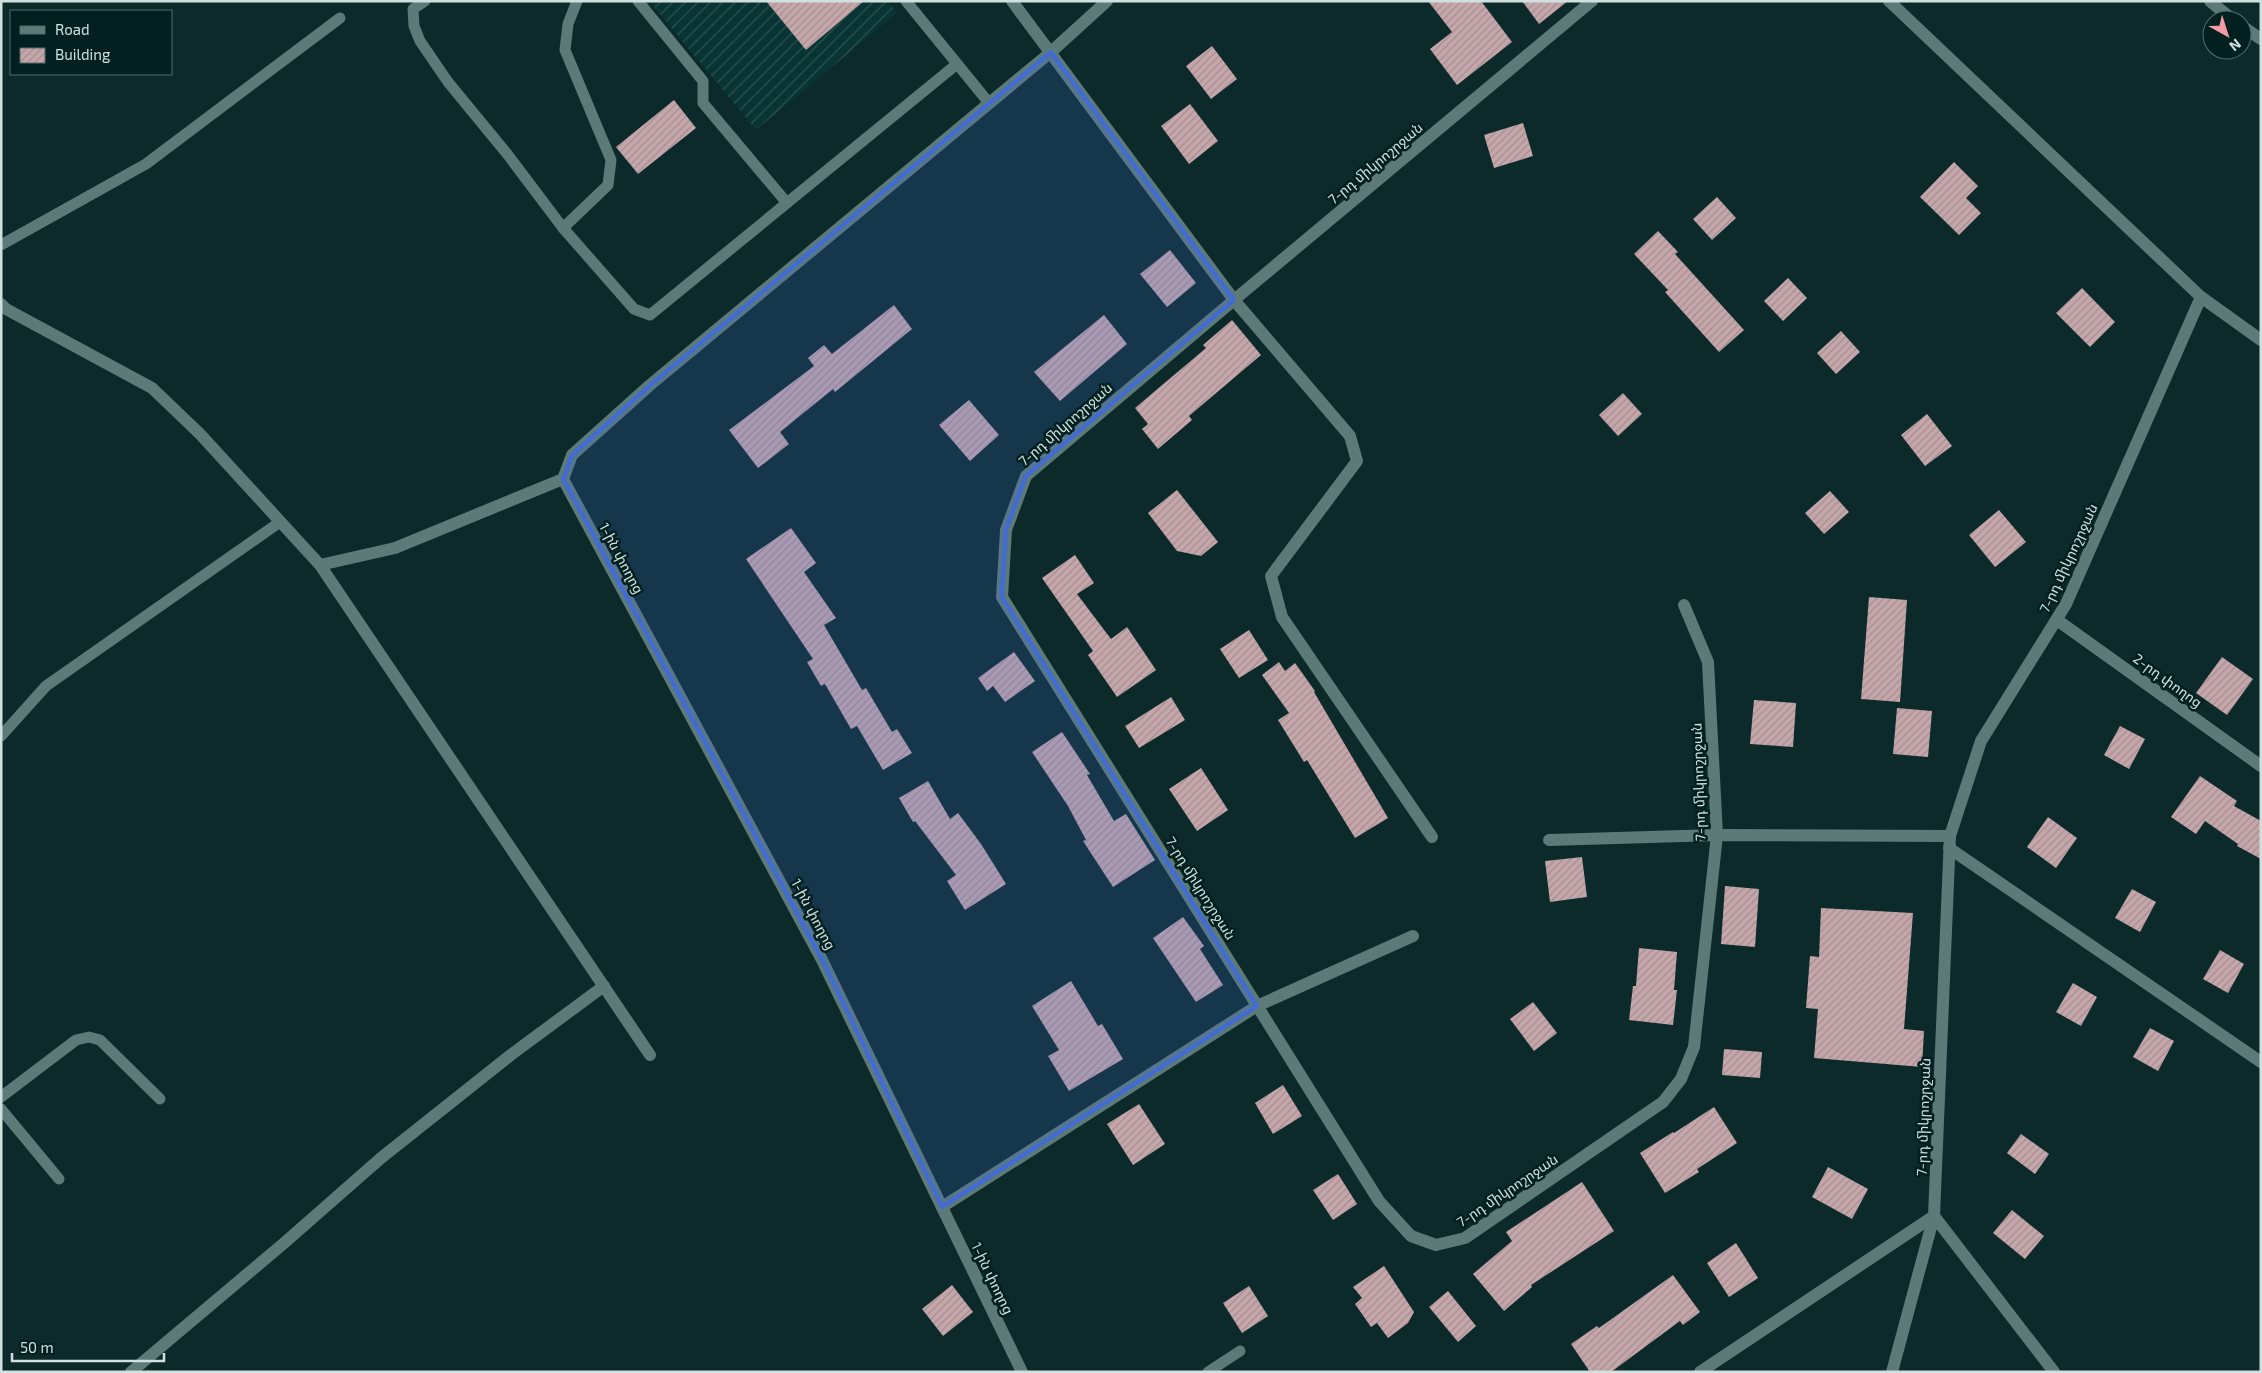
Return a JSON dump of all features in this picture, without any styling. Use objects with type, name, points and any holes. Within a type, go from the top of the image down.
[{"type":"street","points":[[1012,1],[1234,300],[1350,436],[1356,461],[1271,576],[1282,617],[1432,837]]},
{"type":"street","points":[[320,565],[395,548],[563,479],[572,455],[650,385],[1051,52],[1107,1]]},
{"type":"street","name":"7-րդ միկրոշրջան","points":[[1592,1],[1026,476],[1006,530],[1002,597],[1379,1201],[1411,1236],[1436,1245],[1465,1238],[1663,1102],[1681,1079],[1694,1046],[1717,835],[1708,662],[1684,605]]},
{"type":"street","points":[[1889,1],[2200,297],[2261,340]]},
{"type":"street","points":[[2210,1],[2221,10]]},
{"type":"street","name":"7-րդ միկրոշրջան","points":[[1892,1372],[1934,1216],[1950,842],[1981,741],[2057,620],[2200,297]]},
{"type":"street","points":[[3,308],[152,388],[200,434],[320,565],[650,1055]]},
{"type":"street","name":"1-ին փողոց","points":[[563,479],[822,960],[1022,1372]]},
{"type":"street","name":"2-րդ փողոց","points":[[2057,620],[2261,766]]},
{"type":"street","points":[[1549,840],[1717,835],[1950,842],[2261,1062]]},
{"type":"street","points":[[942,1207],[1257,1006],[1413,936]]},
{"type":"street","points":[[131,1372],[283,1244],[381,1158],[512,1054],[604,986]]},
{"type":"street","points":[[1700,1372],[1934,1216],[2054,1372]]},
{"type":"lane","points":[[425,1],[413,9],[414,26],[420,42],[448,82],[508,155],[563,228],[634,309],[650,315],[957,64]]},
{"type":"lane","points":[[563,228],[608,184],[611,160],[565,50],[568,24],[577,1]]},
{"type":"lane","points":[[638,1],[703,81],[703,103],[787,202]]},
{"type":"lane","points":[[906,1],[989,103]]},
{"type":"lane","points":[[1,245],[146,164],[340,18]]},
{"type":"lane","points":[[1,736],[46,686],[280,522]]},
{"type":"lane","points":[[1,1097],[76,1040],[89,1037],[100,1040],[160,1099]]},
{"type":"lane","points":[[1,1109],[59,1180]]},
{"type":"lane","points":[[1208,1372],[1240,1351]]},
{"type":"highlighted area","points":[[1051,52],[1234,300],[1026,476],[1006,530],[1002,597],[1257,1006],[942,1207],[822,960],[563,479],[572,455],[650,385]]},
{"type":"shaded area","points":[[649,1],[888,1],[897,13],[756,130]]},
{"type":"building","points":[[766,1],[864,1],[806,50]]},
{"type":"building","points":[[1428,1],[1481,1],[1512,42],[1457,85],[1430,49],[1452,32]]},
{"type":"building","points":[[1522,1],[1568,1],[1539,24]]},
{"type":"building","points":[[1212,46],[1237,79],[1211,99],[1186,66]]},
{"type":"building","points":[[674,100],[696,128],[638,174],[616,147]]},
{"type":"building","points":[[1190,104],[1218,141],[1189,164],[1161,126]]},
{"type":"building","points":[[1523,123],[1533,156],[1494,168],[1484,135]]},
{"type":"building","points":[[1954,162],[1978,186],[1966,198],[1981,213],[1959,235],[1920,197]]},
{"type":"building","points":[[1717,197],[1736,218],[1712,240],[1693,219]]},
{"type":"building","points":[[1658,231],[1678,252],[1675,254],[1744,330],[1719,352],[1665,292],[1668,290],[1634,254]]},
{"type":"building","points":[[1170,250],[1196,283],[1167,307],[1140,274]]},
{"type":"building","points":[[1788,278],[1807,298],[1783,321],[1764,301]]},
{"type":"building","points":[[2082,288],[2115,322],[2090,347],[2056,313]]},
{"type":"building","points":[[894,305],[912,329],[835,392],[833,389],[780,432],[789,444],[758,468],[729,430],[814,366],[808,358],[824,345],[832,354]]},
{"type":"building","points":[[1104,315],[1127,344],[1060,401],[1034,372]]},
{"type":"building","points":[[1232,320],[1261,355],[1189,416],[1192,420],[1158,449],[1142,429],[1148,424],[1135,408],[1206,348],[1203,345]]},
{"type":"building","points":[[1841,331],[1860,352],[1836,374],[1817,353]]},
{"type":"building","points":[[1623,393],[1642,414],[1618,436],[1599,415]]},
{"type":"building","points":[[969,400],[999,435],[970,461],[939,425]]},
{"type":"building","points":[[1927,414],[1952,446],[1925,466],[1901,435]]},
{"type":"building","points":[[1177,490],[1218,542],[1201,556],[1177,551],[1148,513]]},
{"type":"building","points":[[1830,491],[1849,512],[1824,534],[1805,513]]},
{"type":"building","points":[[1999,510],[2026,542],[1995,567],[1969,535]]},
{"type":"building","points":[[791,528],[816,563],[804,572],[836,618],[824,625],[862,690],[866,688],[892,732],[897,729],[912,753],[883,770],[857,726],[851,729],[825,684],[821,686],[807,662],[813,659],[746,559]]},
{"type":"building","points":[[1075,555],[1094,583],[1077,594],[1111,639],[1127,627],[1156,670],[1117,697],[1088,655],[1093,651],[1042,578]]},
{"type":"building","points":[[1869,597],[1907,600],[1900,702],[1861,699]]},
{"type":"building","points":[[1249,630],[1268,660],[1239,678],[1220,649]]},
{"type":"building","points":[[1014,652],[1035,681],[1005,702],[993,686],[987,691],[978,678]]},
{"type":"building","points":[[2222,657],[2253,679],[2227,715],[2196,693]]},
{"type":"building","points":[[1279,662],[1285,671],[1295,663],[1315,691],[1388,818],[1355,838],[1307,760],[1304,762],[1278,720],[1289,713],[1262,675]]},
{"type":"building","points":[[1171,697],[1185,720],[1139,748],[1125,726]]},
{"type":"building","points":[[1754,700],[1796,703],[1793,747],[1750,744]]},
{"type":"building","points":[[1897,708],[1932,711],[1928,757],[1893,754]]},
{"type":"building","points":[[2120,726],[2145,739],[2129,769],[2104,755]]},
{"type":"building","points":[[1062,732],[1090,774],[1087,775],[1114,821],[1126,814],[1155,860],[1113,887],[1083,841],[1086,840],[1068,806],[1032,752]]},
{"type":"building","points":[[1201,768],[1228,810],[1197,831],[1169,789]]},
{"type":"building","points":[[2200,776],[2237,801],[2234,806],[2261,821],[2261,859],[2237,846],[2238,844],[2205,821],[2196,834],[2171,817]]},
{"type":"building","points":[[928,781],[950,819],[958,813],[981,844],[1006,884],[965,910],[947,881],[956,875],[915,821],[913,822],[899,798]]},
{"type":"building","points":[[2048,817],[2077,838],[2056,868],[2027,847]]},
{"type":"building","points":[[1582,857],[1587,897],[1550,902],[1545,861]]},
{"type":"building","points":[[1725,886],[1759,889],[1755,947],[1721,944]]},
{"type":"building","points":[[2132,889],[2156,902],[2140,932],[2115,918]]},
{"type":"building","points":[[1821,908],[1913,913],[1904,1029],[1924,1031],[1922,1067],[1814,1058],[1818,1009],[1806,1008],[1810,956],[1819,957]]},
{"type":"building","points":[[1183,917],[1204,946],[1200,949],[1223,985],[1196,1002],[1153,938]]},
{"type":"building","points":[[1639,948],[1677,952],[1674,990],[1677,990],[1673,1025],[1629,1020],[1633,986],[1636,986]]},
{"type":"building","points":[[2220,950],[2244,964],[2228,993],[2203,979]]},
{"type":"building","points":[[1071,981],[1098,1026],[1102,1024],[1123,1059],[1069,1091],[1048,1056],[1059,1050],[1032,1006]]},
{"type":"building","points":[[2073,983],[2097,997],[2081,1026],[2056,1012]]},
{"type":"building","points":[[1533,1002],[1557,1033],[1534,1051],[1510,1019]]},
{"type":"building","points":[[2150,1028],[2174,1041],[2158,1071],[2133,1057]]},
{"type":"building","points":[[1724,1049],[1762,1052],[1760,1078],[1722,1075]]},
{"type":"building","points":[[1283,1085],[1302,1116],[1273,1134],[1255,1103]]},
{"type":"building","points":[[1139,1104],[1165,1144],[1133,1165],[1107,1124]]},
{"type":"building","points":[[1714,1107],[1737,1143],[1697,1169],[1699,1172],[1665,1193],[1640,1153]]},
{"type":"building","points":[[2021,1134],[2049,1154],[2035,1174],[2007,1153]]},
{"type":"building","points":[[1828,1167],[1868,1189],[1852,1219],[1812,1197]]},
{"type":"building","points":[[1338,1174],[1357,1204],[1333,1220],[1313,1190]]},
{"type":"building","points":[[1582,1182],[1614,1231],[1531,1285],[1532,1287],[1504,1311],[1473,1274],[1512,1241],[1506,1232]]},
{"type":"building","points":[[2012,1210],[2044,1236],[2025,1259],[1993,1233]]},
{"type":"building","points":[[1736,1243],[1758,1278],[1729,1297],[1707,1263]]},
{"type":"building","points":[[1384,1266],[1414,1312],[1408,1323],[1388,1338],[1377,1323],[1371,1327],[1355,1304],[1362,1298],[1353,1287]]},
{"type":"building","points":[[1673,1275],[1700,1312],[1683,1325],[1680,1321],[1611,1372],[1590,1372],[1571,1344],[1597,1326],[1599,1328]]},
{"type":"building","points":[[952,1285],[973,1312],[943,1336],[922,1309]]},
{"type":"building","points":[[1249,1286],[1268,1316],[1242,1333],[1223,1303]]},
{"type":"building","points":[[1448,1291],[1476,1326],[1458,1342],[1429,1307]]}]
